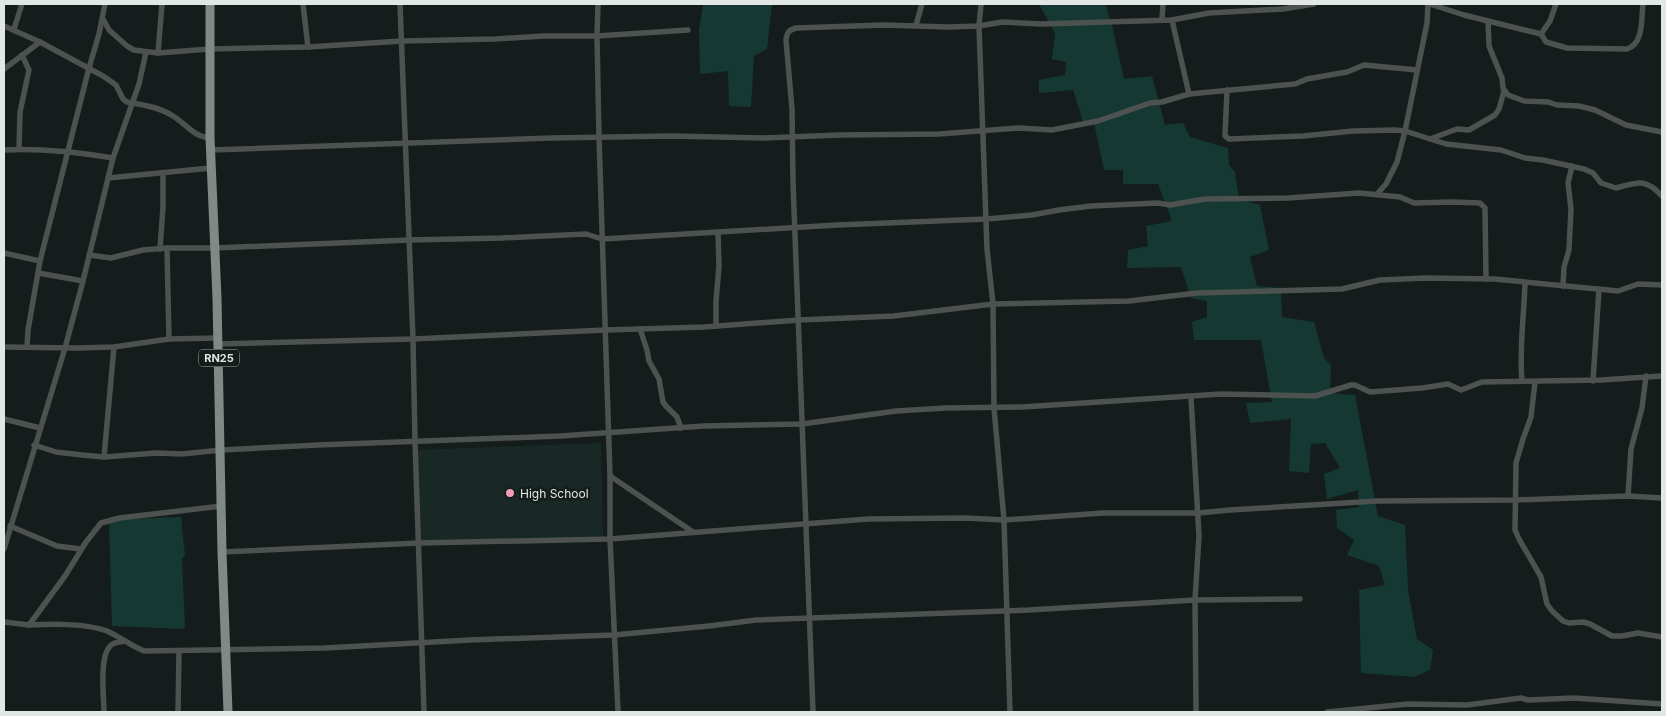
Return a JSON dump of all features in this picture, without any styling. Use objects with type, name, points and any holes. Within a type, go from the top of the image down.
[{"type":"main road","name":"RN25","points":[[210,4],[210,138],[218,341],[222,552],[228,712]]},
{"type":"street","points":[[14,29],[22,4]]},
{"type":"street","points":[[27,347],[28,330],[40,261],[102,19],[104,4]]},
{"type":"street","points":[[158,52],[162,4]]},
{"type":"street","points":[[303,4],[308,47]]},
{"type":"street","points":[[400,4],[413,339],[414,441],[424,712]]},
{"type":"street","points":[[598,4],[599,137],[610,476],[610,539],[618,712]]},
{"type":"street","points":[[916,25],[922,4]]},
{"type":"street","points":[[981,4],[979,26],[986,219],[993,304],[994,408],[1004,520],[1010,712]]},
{"type":"street","points":[[1162,20],[1163,4]]},
{"type":"street","points":[[813,712],[808,618],[792,109],[787,33],[790,30],[866,25],[979,26],[1002,22],[1042,24],[1172,20],[1209,13],[1314,4]]},
{"type":"street","points":[[1377,194],[1386,184],[1397,162],[1429,14],[1429,4],[1464,16],[1542,34],[1546,42],[1562,47],[1627,49],[1634,47],[1638,42],[1643,4]]},
{"type":"street","points":[[1542,34],[1550,21],[1556,4]]},
{"type":"street","points":[[102,19],[109,30],[127,46],[134,50],[146,52],[308,47],[402,41],[597,36],[688,30]]},
{"type":"street","points":[[1172,20],[1189,94]]},
{"type":"street","points":[[1430,139],[1457,129],[1469,130],[1496,115],[1499,109],[1504,91],[1502,78],[1489,46],[1488,21]]},
{"type":"street","points":[[4,26],[14,29],[89,68],[116,85],[123,99],[159,109],[173,116],[197,134],[210,138]]},
{"type":"street","points":[[4,69],[40,42]]},
{"type":"street","points":[[4,549],[65,348],[113,158],[139,84],[146,52]]},
{"type":"street","points":[[19,149],[20,112],[29,70],[22,55]]},
{"type":"street","points":[[211,150],[599,137],[730,138],[939,134],[1019,128],[1052,130],[1098,121],[1150,103],[1162,102],[1189,94],[1295,84],[1307,79],[1347,72],[1364,65],[1417,70]]},
{"type":"street","points":[[1227,90],[1225,136],[1229,139],[1303,136],[1383,129],[1405,131],[1457,147],[1481,147],[1502,150],[1525,158],[1544,160],[1584,169],[1592,173],[1601,183],[1616,188],[1644,183],[1653,186],[1662,196]]},
{"type":"street","points":[[1504,91],[1512,97],[1524,101],[1579,106],[1594,110],[1626,125],[1662,132]]},
{"type":"street","points":[[4,150],[68,150],[113,158]]},
{"type":"street","points":[[1563,286],[1564,267],[1569,250],[1571,209],[1568,184],[1572,166]]},
{"type":"street","points":[[108,178],[211,168]]},
{"type":"street","points":[[160,248],[163,173]]},
{"type":"street","points":[[1386,184],[1392,196]]},
{"type":"street","points":[[89,255],[111,258],[160,248],[215,248],[586,234],[602,239],[986,219],[1032,215],[1091,206],[1158,203],[1170,205],[1205,199],[1377,194],[1400,197],[1414,203],[1453,202],[1480,203],[1483,205],[1485,208],[1487,242],[1486,279]]},
{"type":"street","points":[[716,326],[719,266],[718,233]]},
{"type":"street","points":[[167,248],[169,339]]},
{"type":"street","points":[[4,253],[40,261]]},
{"type":"street","points":[[38,273],[83,282]]},
{"type":"street","points":[[4,347],[114,347],[169,339],[218,341],[413,339],[716,326],[799,320],[848,320],[941,312],[970,306],[993,304],[1129,301],[1204,293],[1318,291],[1342,289],[1380,280],[1426,278],[1486,279],[1526,284],[1618,290],[1638,284],[1662,285]]},
{"type":"street","points":[[1522,382],[1520,359],[1526,284]]},
{"type":"street","points":[[1594,381],[1599,289]]},
{"type":"street","points":[[640,329],[664,402],[677,417],[681,428]]},
{"type":"street","points":[[104,457],[114,347]]},
{"type":"street","points":[[1628,496],[1631,449],[1642,408],[1646,376]]},
{"type":"street","points":[[34,445],[69,454],[104,457],[156,453],[182,454],[221,450],[802,424],[896,411],[963,407],[994,408],[1251,394],[1315,396],[1351,385],[1370,392],[1448,384],[1461,390],[1482,382],[1594,381],[1662,376]]},
{"type":"street","points":[[1536,382],[1531,417],[1516,463],[1515,530],[1541,577],[1547,604],[1552,612],[1562,620],[1569,623],[1583,622],[1590,624],[1612,636],[1638,633],[1662,637]]},
{"type":"street","points":[[1191,397],[1199,536],[1196,600],[1196,712]]},
{"type":"street","points":[[4,419],[40,428]]},
{"type":"street","points":[[610,476],[694,533]]},
{"type":"street","points":[[222,552],[419,543],[610,539],[868,519],[966,518],[1004,520],[1103,513],[1198,513],[1353,502],[1515,500],[1628,496],[1662,498]]},
{"type":"street","points":[[29,625],[101,523],[119,518],[222,506]]},
{"type":"street","points":[[10,526],[57,546],[81,549]]},
{"type":"street","points":[[4,622],[94,628],[110,633],[133,647],[144,651],[179,651],[325,648],[422,642],[614,635],[756,620],[1196,600],[1300,598]]},
{"type":"street","points":[[104,712],[102,672],[105,656],[112,644],[125,641]]},
{"type":"street","points":[[178,712],[179,651]]},
{"type":"street","points":[[1328,712],[1408,704],[1467,705],[1520,698],[1528,700],[1574,698],[1662,704]]},
{"type":"shaded area","name":"High School","points":[[601,443],[603,536],[420,543],[416,450]]},
{"type":"green space","points":[[703,4],[772,4],[767,49],[754,56],[751,107],[729,106],[728,71],[700,74],[699,30]]},
{"type":"green space","points":[[1039,4],[1105,4],[1112,25],[1124,79],[1152,76],[1165,125],[1183,123],[1190,137],[1228,148],[1229,165],[1235,172],[1239,199],[1260,205],[1269,250],[1250,257],[1257,286],[1281,288],[1282,317],[1314,322],[1324,358],[1331,365],[1330,393],[1355,395],[1378,516],[1405,525],[1408,590],[1417,639],[1433,650],[1430,670],[1414,677],[1361,673],[1359,590],[1385,585],[1379,566],[1347,555],[1354,540],[1337,528],[1336,510],[1359,507],[1358,490],[1327,499],[1324,474],[1340,468],[1325,443],[1311,444],[1309,473],[1289,471],[1291,419],[1250,423],[1246,403],[1272,402],[1261,340],[1194,340],[1192,322],[1207,317],[1207,301],[1191,298],[1181,267],[1127,268],[1128,250],[1148,246],[1146,226],[1172,221],[1158,184],[1123,184],[1123,170],[1104,170],[1094,123],[1083,121],[1073,90],[1039,93],[1039,80],[1065,75],[1066,62],[1052,59],[1055,33]]},
{"type":"green space","points":[[181,517],[185,556],[182,558],[185,629],[112,626],[109,523],[123,519]]},
{"type":"place","name":"High School","points":[[510,493]]}]
